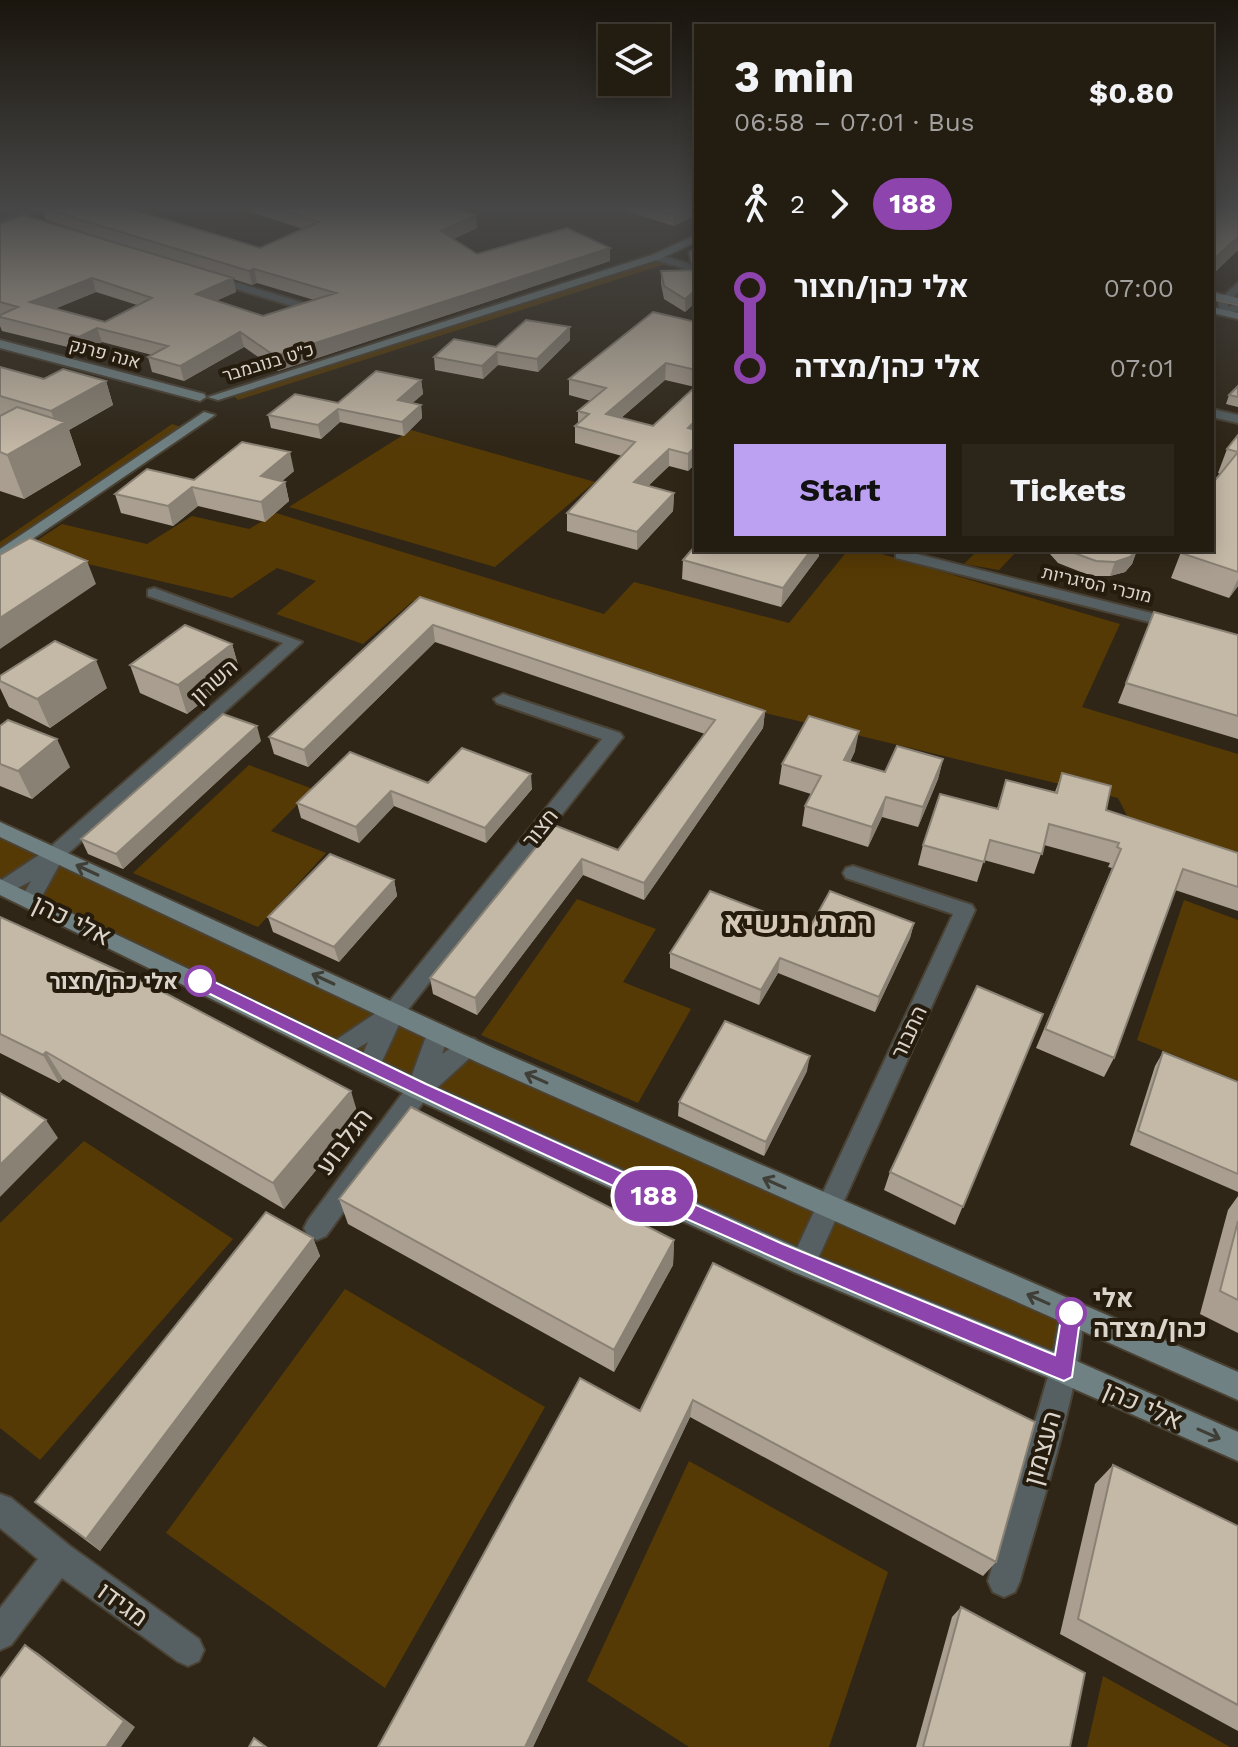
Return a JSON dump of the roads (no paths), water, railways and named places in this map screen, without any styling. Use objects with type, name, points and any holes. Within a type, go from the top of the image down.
[{"type":"street","points":[[242,288],[303,306]]},
{"type":"street","name":"כ\"ט בנובמבר","points":[[182,411],[207,397],[558,288]]},
{"type":"street","name":"כ\"ט בנובמבר","points":[[0,556],[215,412],[238,400],[592,288]]},
{"type":"street","points":[[1218,311],[1225,298],[1236,288]]},
{"type":"street","points":[[1214,295],[1238,301]]},
{"type":"street","points":[[1218,311],[1238,307]]},
{"type":"street","points":[[1218,311],[1238,316]]},
{"type":"street","name":"אנה פרנק","points":[[0,344],[207,397]]},
{"type":"street","name":"אנה פרנק","points":[[0,356],[182,411],[215,412]]},
{"type":"street","points":[[207,397],[224,401],[215,412]]},
{"type":"street","points":[[0,542],[182,411]]},
{"type":"street","points":[[1214,413],[1238,419]]},
{"type":"street","name":"מוכרי הסיגריות","points":[[901,555],[1194,628]]},
{"type":"street","name":"השרון","points":[[2,887],[55,854],[294,642],[154,593]]},
{"type":"street","name":"חצור","points":[[369,1065],[394,1011],[614,737],[503,699]]},
{"type":"street","points":[[3,834],[55,854],[438,1034],[1238,1386]]},
{"type":"street","name":"השרון","points":[[30,900],[55,854]]},
{"type":"street","name":"התבור","points":[[803,1263],[965,910],[853,873]]},
{"type":"street","name":"אלי כהן","points":[[2,887],[341,1049],[419,1090],[803,1263],[1064,1370],[1238,1447]]},
{"type":"street","name":"חצור","points":[[341,1049],[394,1011]]},
{"type":"street","name":"הגלבוע","points":[[419,1090],[438,1034]]},
{"type":"street","name":"הגלבוע","points":[[317,1228],[419,1090],[467,1046]]},
{"type":"street","name":"העצמון","points":[[1004,1581],[1064,1370],[1071,1313]]},
{"type":"street","name":"מגידו","points":[[0,1509],[59,1557],[188,1650]]},
{"type":"street","points":[[0,1634],[59,1557]]},
{"type":"tram line","points":[[1214,299],[1238,305]]},
{"type":"place","name":"אלי כהן/חצור","points":[[200,981]]},
{"type":"place","name":"אלי כהן/מצדה","points":[[1071,1313]]},
{"type":"district","name":"רמת הנשיא","points":[[798,922]]}]
